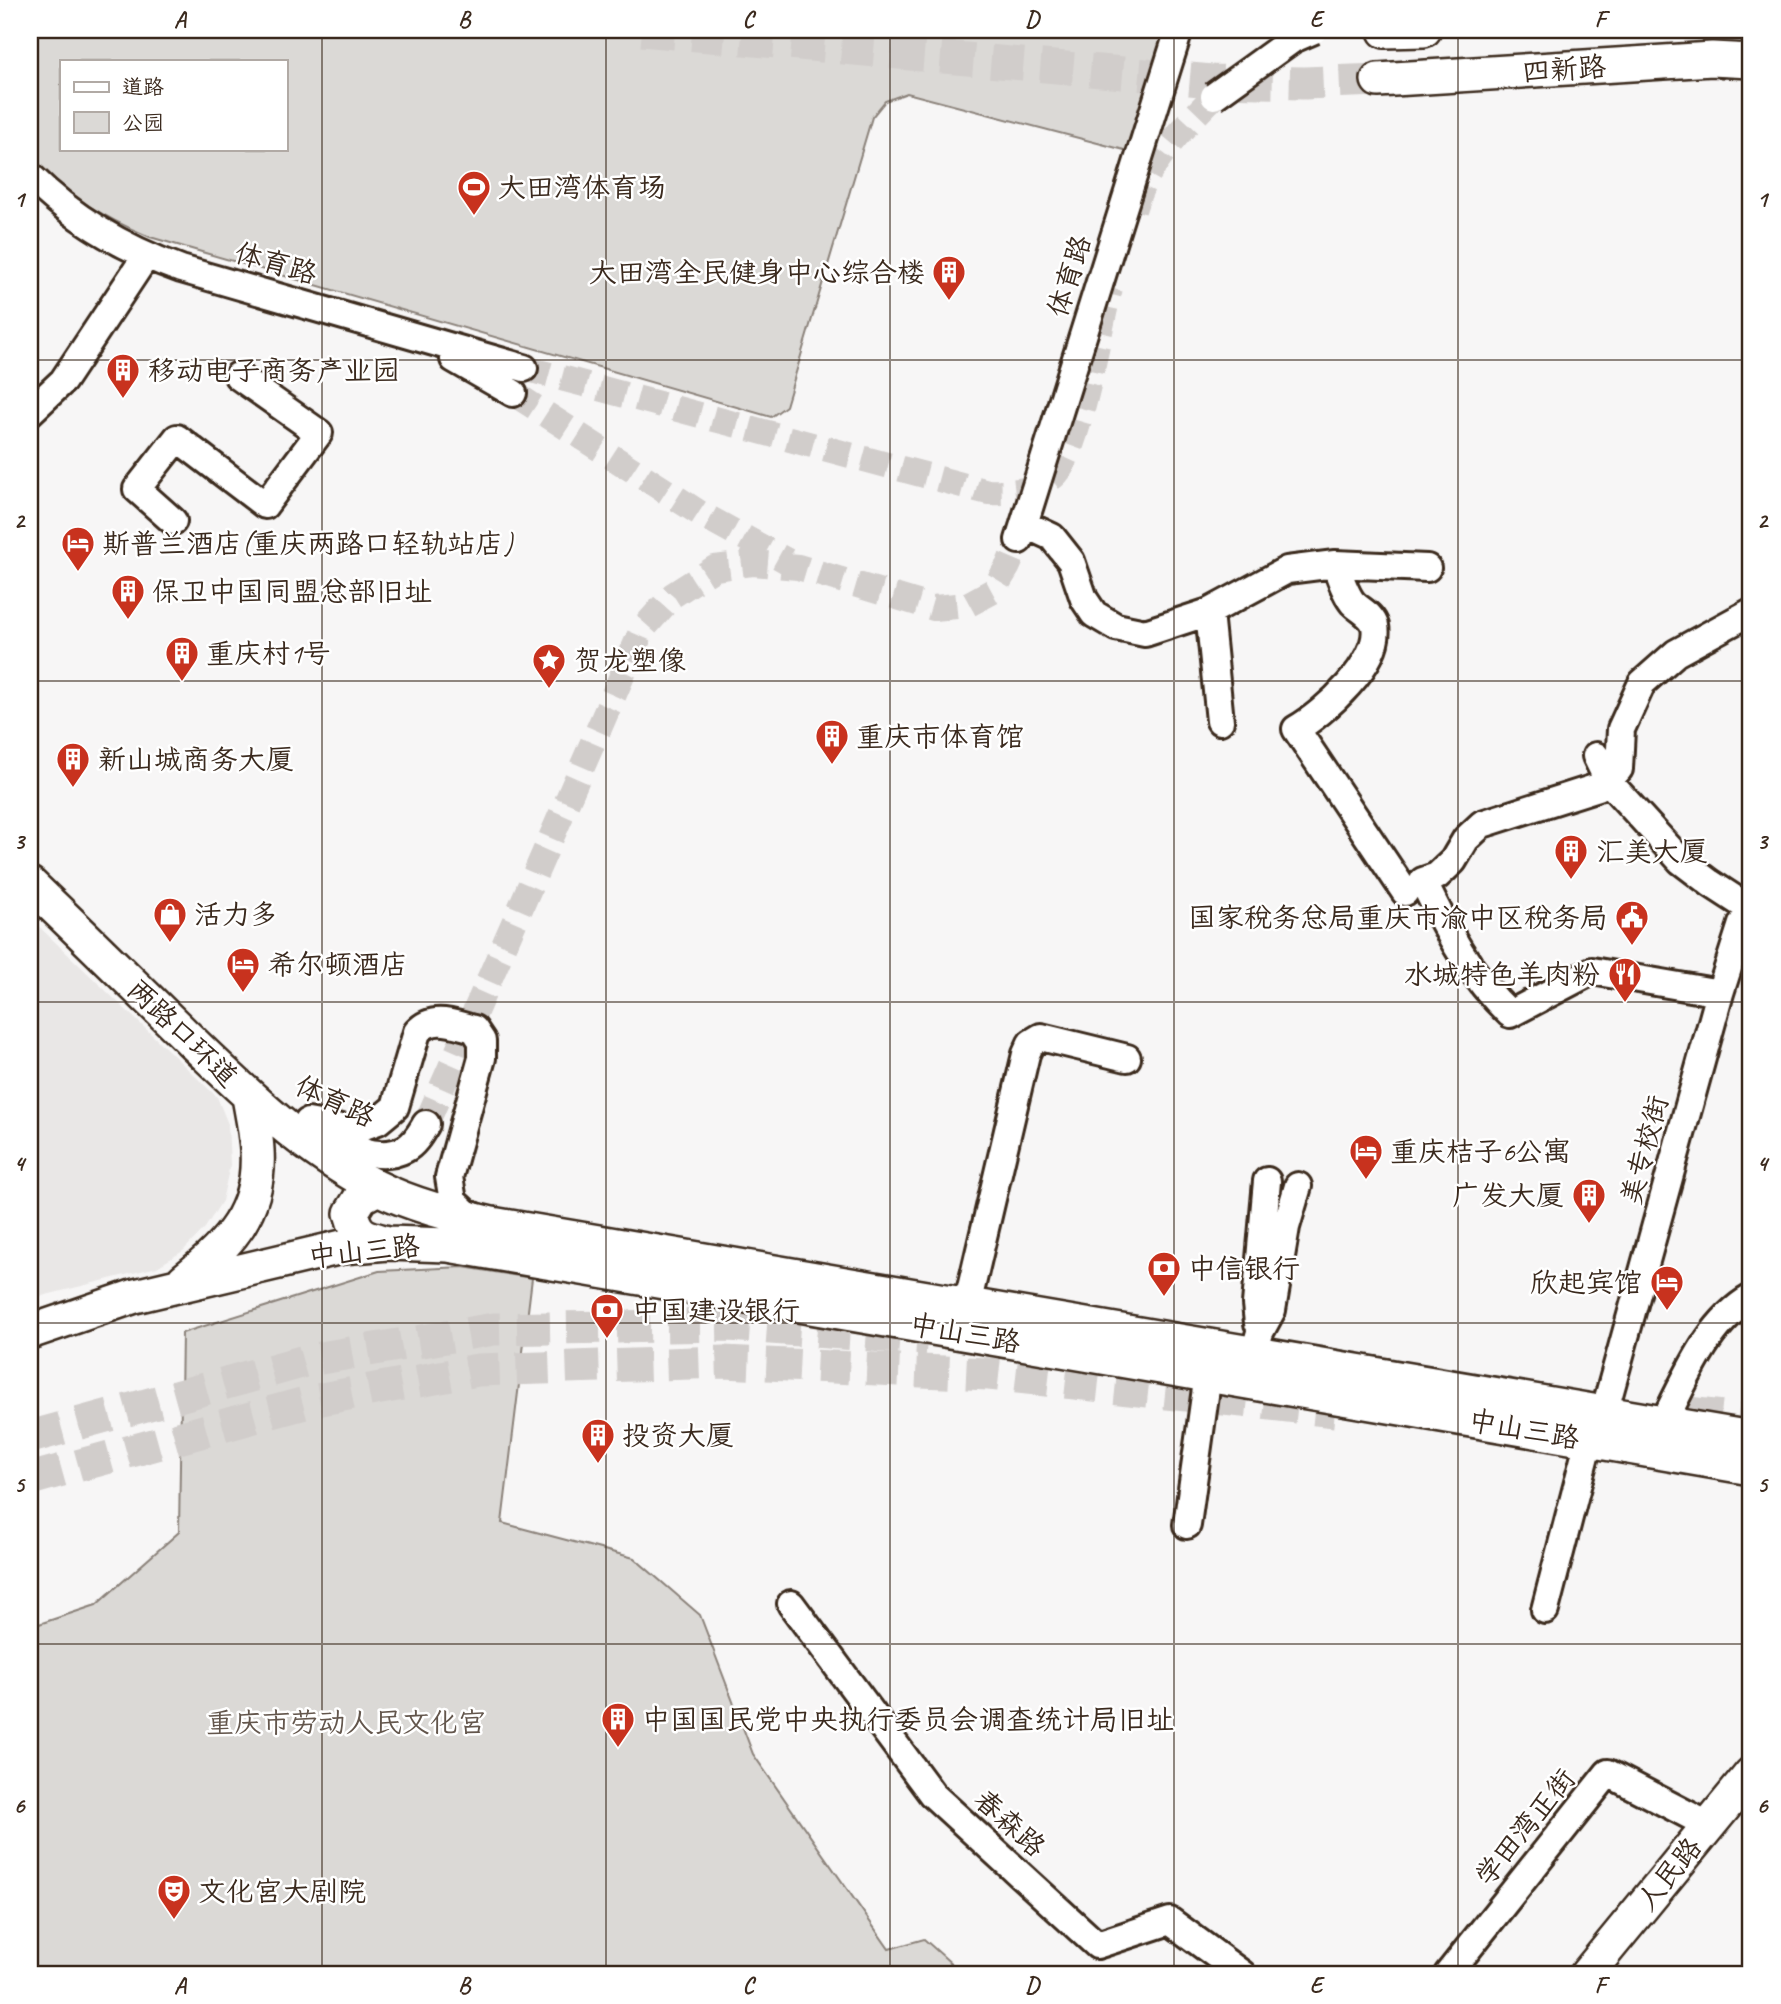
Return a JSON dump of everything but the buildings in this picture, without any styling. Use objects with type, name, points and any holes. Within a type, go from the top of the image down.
[{"type":"main road","points":[[1385,31],[1424,30]]},
{"type":"main road","points":[[1712,60],[1751,73]]},
{"type":"main road","name":"四新路","points":[[1378,80],[1712,60],[1751,61]]},
{"type":"main road","name":"两路口环道","points":[[30,884],[249,1097],[257,1150],[251,1202],[239,1225],[223,1248],[180,1284],[135,1296],[30,1332]]},
{"type":"main road","name":"中山三路","points":[[249,1097],[336,1165],[378,1188],[438,1212],[489,1224],[967,1305],[1257,1343],[1751,1468]]},
{"type":"main road","points":[[378,1188],[361,1197],[351,1213],[355,1228],[367,1238],[388,1243]]},
{"type":"main road","name":"中山三路","points":[[180,1284],[342,1247],[388,1243],[448,1245],[1208,1374],[1596,1427],[1662,1423],[1751,1438]]},
{"type":"main road","name":"人民路","points":[[1587,1974],[1751,1774]]},
{"type":"main road","name":"人民路","points":[[1613,1974],[1751,1808]]},
{"type":"street","name":"体育路","points":[[1179,30],[1021,532],[1052,537],[1071,561],[1084,599],[1094,614],[1116,627],[1145,633],[1209,612]]},
{"type":"street","points":[[1214,96],[1293,40],[1314,30]]},
{"type":"street","name":"体育路","points":[[30,176],[83,219],[146,257],[524,368]]},
{"type":"street","points":[[30,412],[63,381],[146,257]]},
{"type":"street","points":[[387,328],[469,367],[513,393]]},
{"type":"street","points":[[173,521],[137,489],[177,438],[265,505],[319,433],[238,376]]},
{"type":"street","points":[[1335,564],[1352,602],[1367,613],[1375,624],[1375,638],[1364,663],[1345,690],[1316,718],[1296,729],[1405,891]]},
{"type":"street","points":[[1220,721],[1209,612],[1287,570],[1335,564],[1427,568]]},
{"type":"street","points":[[1720,993],[1592,971],[1510,1014],[1489,994],[1468,966],[1423,881],[1437,876],[1453,861],[1466,839],[1482,824],[1598,787],[1608,781],[1619,769],[1621,729],[1642,683],[1676,653],[1751,612]]},
{"type":"street","points":[[1596,756],[1608,781],[1681,860],[1710,883],[1750,907]]},
{"type":"street","name":"美专校街","points":[[1545,1610],[1720,993],[1750,907]]},
{"type":"street","points":[[308,1122],[353,1130],[378,1121],[395,1107],[417,1032],[424,1024],[441,1021],[474,1029],[482,1041],[482,1058],[449,1177],[453,1201],[466,1213],[489,1224]]},
{"type":"street","points":[[967,1305],[1031,1043],[1041,1037],[1127,1058]]},
{"type":"street","name":"体育路","points":[[249,1097],[308,1122],[341,1143],[362,1152],[385,1154],[405,1149],[417,1139],[426,1124]]},
{"type":"street","points":[[1257,1343],[1256,1304],[1267,1181]]},
{"type":"street","points":[[1257,1343],[1272,1310],[1286,1227],[1298,1186]]},
{"type":"street","points":[[1662,1423],[1715,1329],[1740,1304],[1751,1298]]},
{"type":"street","points":[[1187,1525],[1208,1374]]},
{"type":"street","name":"春森路","points":[[791,1604],[932,1794],[1097,1945],[1170,1921],[1242,1974]]},
{"type":"street","name":"学田湾正街","points":[[1448,1974],[1608,1773],[1708,1825]]},
{"type":"shaded area","points":[[30,918],[217,1097],[228,1124],[230,1165],[222,1201],[205,1228],[183,1251],[157,1267],[30,1299]]},
{"type":"green space","name":"大田湾体育场","points":[[30,30],[1169,30],[1132,152],[907,93],[885,101],[872,117],[786,406],[771,417],[150,237],[84,203],[41,167],[30,154]]},
{"type":"green space","name":"重庆市劳动人民文化宫","points":[[463,1267],[532,1278],[502,1523],[634,1558],[700,1615],[753,1754],[889,1949],[924,1939],[963,1974],[30,1974],[30,1627],[96,1605],[179,1532],[182,1333],[379,1271]]},
{"type":"tunnel","points":[[642,30],[1212,81],[1305,83],[1378,80]]},
{"type":"tunnel","points":[[1133,210],[1139,193],[1166,148],[1214,96]]},
{"type":"tunnel","points":[[524,368],[988,492],[1014,492],[1047,481],[1063,463],[1080,418],[1110,288]]},
{"type":"tunnel","points":[[513,393],[701,514],[787,561]]},
{"type":"tunnel","points":[[426,1124],[642,630],[673,595],[715,568],[753,563],[798,567],[934,608],[967,605],[993,591],[1019,540]]},
{"type":"tunnel","points":[[30,1437],[309,1360],[494,1329],[729,1325],[927,1339]]},
{"type":"tunnel","points":[[30,1479],[316,1400],[478,1370],[724,1362],[989,1374],[1335,1411]]},
{"type":"tunnel","points":[[1688,1413],[1751,1420]]},
{"type":"place","name":"大田湾体育场","points":[[474,217]]},
{"type":"place","name":"大田湾全民健身中心综合楼","points":[[949,302]]},
{"type":"place","name":"移动电子商务产业园","points":[[123,400]]},
{"type":"place","name":"斯普兰酒店(重庆两路口轻轨站店)","points":[[78,573]]},
{"type":"place","name":"保卫中国同盟总部旧址","points":[[128,621]]},
{"type":"place","name":"重庆村1号","points":[[182,683]]},
{"type":"place","name":"贺龙塑像","points":[[549,690]]},
{"type":"place","name":"重庆市体育馆","points":[[832,766]]},
{"type":"place","name":"新山城商务大厦","points":[[73,789]]},
{"type":"place","name":"汇美大厦","points":[[1571,881]]},
{"type":"place","name":"活力多","points":[[170,944]]},
{"type":"place","name":"国家税务总局重庆市渝中区税务局","points":[[1632,947]]},
{"type":"place","name":"希尔顿酒店","points":[[243,994]]},
{"type":"place","name":"水城特色羊肉粉","points":[[1625,1004]]},
{"type":"place","name":"重庆桔子6公寓","points":[[1366,1181]]},
{"type":"place","name":"广发大厦","points":[[1589,1225]]},
{"type":"place","name":"中信银行","points":[[1164,1298]]},
{"type":"place","name":"欣起宾馆","points":[[1667,1312]]},
{"type":"place","name":"中国建设银行","points":[[607,1340]]},
{"type":"place","name":"投资大厦","points":[[598,1465]]},
{"type":"place","name":"中国国民党中央执行委员会调查统计局旧址","points":[[618,1749]]},
{"type":"place","name":"文化宫大剧院","points":[[174,1921]]}]
